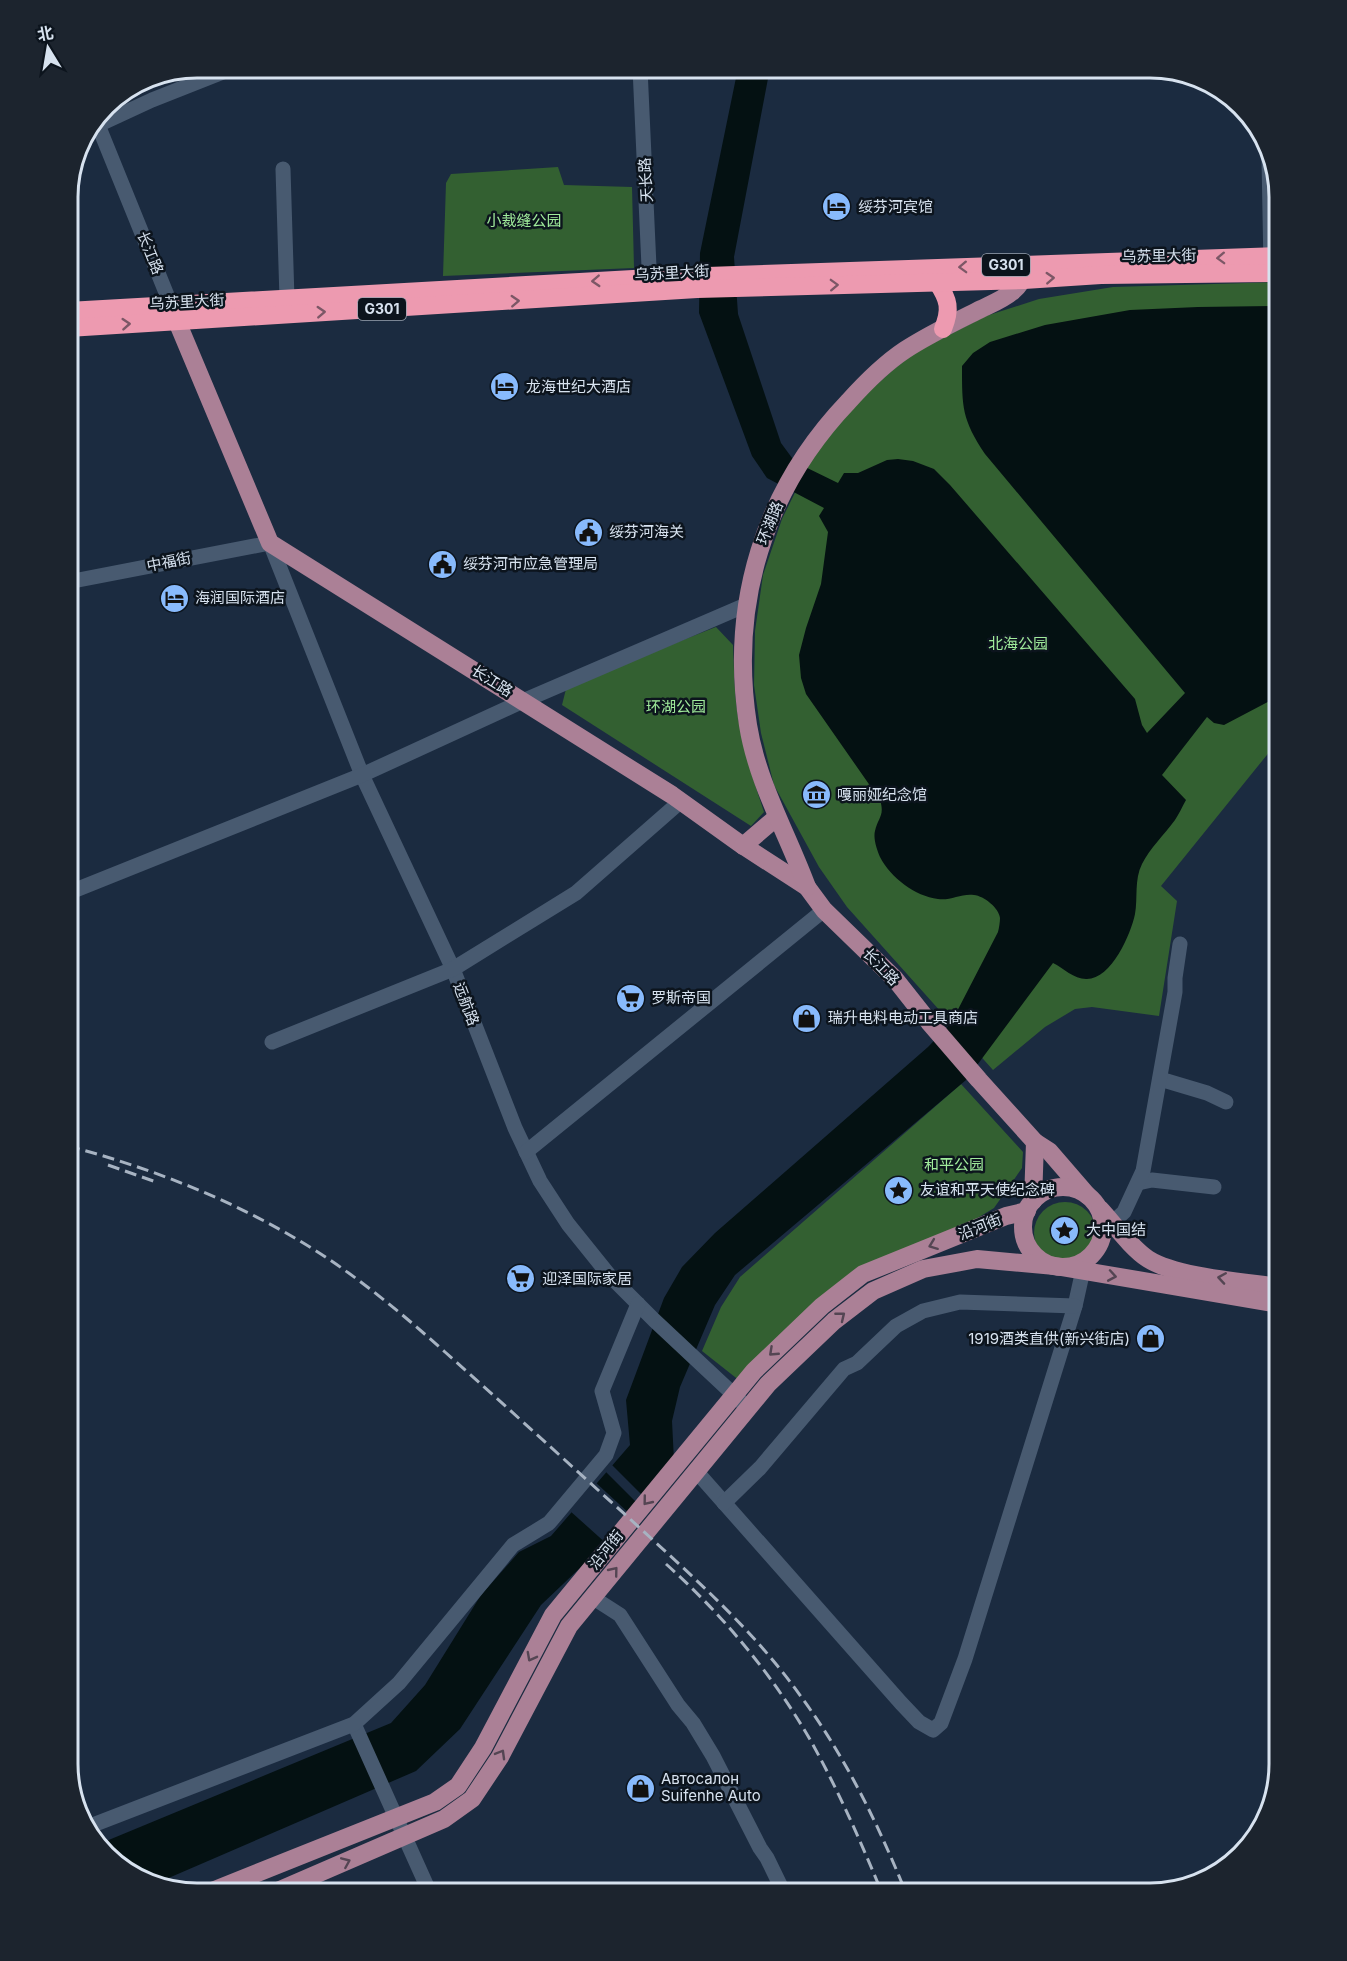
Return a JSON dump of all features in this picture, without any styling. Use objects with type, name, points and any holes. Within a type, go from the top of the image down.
[{"type":"highway","name":"乌苏里大街","points":[[78,327],[287,298],[1027,272],[1101,275],[1269,265]]},
{"type":"highway","name":"乌苏里大街","points":[[733,282],[937,282],[1027,272]]},
{"type":"highway","points":[[937,282],[945,293],[949,309],[943,329]]},
{"type":"highway","name":"乌苏里大街","points":[[78,311],[174,313],[650,285]]},
{"type":"main road","name":"环湖路","points":[[807,887],[760,773],[748,725],[743,649],[746,605],[755,562],[780,498],[804,456],[837,413],[869,380],[904,351],[1006,296],[1027,272]]},
{"type":"main road","name":"长江路","points":[[174,313],[270,543],[681,801],[743,846],[807,887],[824,910],[895,979],[929,1022],[1035,1142],[1049,1151],[1147,1259],[1166,1268],[1186,1273],[1269,1285]]},
{"type":"main road","points":[[743,846],[777,816]]},
{"type":"main road","points":[[1035,1142],[1030,1206],[1023,1226],[1026,1242],[1034,1255],[1047,1264],[1084,1268],[1269,1302]]},
{"type":"main road","points":[[1030,1206],[1043,1193],[1056,1188],[1069,1188],[1092,1201],[1103,1221],[1102,1236],[1084,1268]]},
{"type":"main road","name":"沿河街","points":[[232,1883],[435,1802],[458,1786],[483,1748],[553,1615],[754,1371],[822,1306],[863,1274],[1030,1206]]},
{"type":"main road","name":"沿河街","points":[[297,1883],[444,1819],[472,1799],[500,1757],[569,1626],[768,1384],[826,1329],[873,1291],[923,1269],[977,1259],[1054,1266]]},
{"type":"street","points":[[110,117],[208,78]]},
{"type":"street","name":"天长路","points":[[640,78],[650,285]]},
{"type":"street","name":"长江路","points":[[100,129],[174,313]]},
{"type":"street","points":[[283,169],[287,298]]},
{"type":"street","name":"中福街","points":[[78,580],[270,543]]},
{"type":"street","name":"远航路","points":[[270,543],[362,775],[453,969],[515,1128],[540,1181],[568,1224],[609,1275],[748,1408]]},
{"type":"street","points":[[78,889],[362,775],[523,701],[746,605]]},
{"type":"street","points":[[272,1042],[453,969],[576,893],[681,801]]},
{"type":"street","points":[[526,1152],[824,910]]},
{"type":"street","points":[[1112,1223],[1124,1212],[1143,1171],[1175,992],[1180,944]]},
{"type":"street","points":[[1160,1079],[1207,1093],[1227,1102]]},
{"type":"street","points":[[1138,1183],[1152,1180],[1214,1187]]},
{"type":"street","points":[[696,1471],[907,1709],[919,1722],[933,1730],[941,1723],[965,1659],[1075,1306],[1084,1268]]},
{"type":"street","points":[[724,1503],[760,1468],[844,1369],[857,1363],[896,1326],[923,1311],[960,1302],[1075,1306]]},
{"type":"street","points":[[95,1824],[354,1724],[399,1683],[513,1545],[549,1523],[606,1455],[614,1433],[602,1391],[638,1304]]},
{"type":"street","points":[[592,1597],[620,1615],[693,1723],[713,1756],[779,1883]]},
{"type":"street","points":[[354,1724],[426,1883]]},
{"type":"green space","name":"小裁缝公园","points":[[558,167],[564,185],[632,187],[634,268],[443,276],[446,183],[451,174]]},
{"type":"green space","name":"北海公园","points":[[1269,282],[1269,752],[1161,886],[1177,901],[1159,1016],[1092,1007],[1075,1009],[1045,1027],[993,1070],[847,907],[819,867],[774,785],[761,733],[754,685],[755,631],[763,575],[782,519],[814,454],[862,398],[894,369],[916,352],[986,316],[1039,299],[1113,287]]},
{"type":"green space","name":"环湖公园","points":[[716,627],[733,645],[739,724],[764,812],[751,826],[562,705],[566,689]]},
{"type":"green space","name":"和平公园","points":[[961,1084],[1023,1152],[1022,1168],[994,1208],[966,1225],[859,1270],[740,1381],[702,1351],[721,1307],[740,1277]]},
{"type":"green space","points":[[1065,1202],[1077,1204],[1087,1211],[1094,1221],[1096,1233],[1094,1245],[1087,1255],[1077,1262],[1065,1264],[1053,1262],[1043,1255],[1036,1245],[1034,1233],[1036,1221],[1043,1211],[1053,1204]]},
{"type":"shaded area","name":"北海公园","points":[[736,78],[768,78],[734,257],[738,314],[781,443],[795,462],[838,483],[844,473],[858,473],[887,460],[913,461],[934,469],[1135,699],[1142,725],[1147,733],[1185,693],[985,454],[965,413],[962,366],[973,353],[990,342],[1045,325],[1130,310],[1269,306],[1269,701],[1224,725],[1214,723],[1207,717],[1162,775],[1186,800],[1175,820],[1142,864],[1138,876],[1133,923],[1124,944],[1104,972],[1095,977],[1082,979],[1053,963],[966,1080],[735,1275],[715,1305],[680,1387],[672,1421],[674,1461],[603,1546],[541,1605],[460,1729],[416,1771],[166,1879],[159,1877],[131,1863],[107,1841],[391,1723],[425,1685],[481,1595],[519,1552],[551,1536],[630,1445],[626,1400],[664,1298],[682,1267],[715,1233],[928,1047],[951,1023],[998,932],[999,914],[986,900],[970,895],[942,899],[929,897],[912,890],[890,872],[879,854],[875,837],[881,813],[880,800],[806,694],[801,678],[799,655],[821,584],[828,532],[819,516],[824,508],[767,478],[752,456],[699,313],[700,253]]},
{"type":"pier","points":[[610,1463],[646,1499],[640,1506],[604,1470]]},
{"type":"pier","points":[[594,1481],[632,1516],[608,1545],[569,1510]]},
{"type":"railway","points":[[78,1149],[169,1178],[234,1206],[297,1239],[373,1291],[468,1373],[676,1561],[743,1626],[763,1649],[802,1698],[833,1744],[872,1817],[902,1883]]},
{"type":"railway","points":[[108,1165],[156,1182]]},
{"type":"railway","points":[[666,1564],[744,1645],[794,1713],[819,1755],[857,1833],[878,1883]]},
{"type":"place","name":"绥芬河宾馆","points":[[837,207]]},
{"type":"place","name":"龙海世纪大酒店","points":[[505,387]]},
{"type":"place","name":"绥芬河海关","points":[[588,532]]},
{"type":"place","name":"绥芬河市应急管理局","points":[[442,564]]},
{"type":"place","name":"海润国际酒店","points":[[174,598]]},
{"type":"place","name":"嘎丽娅纪念馆","points":[[816,795]]},
{"type":"place","name":"罗斯帝国","points":[[630,998]]},
{"type":"place","name":"瑞升电料电动工具商店","points":[[807,1018]]},
{"type":"place","name":"友谊和平天使纪念碑","points":[[899,1190]]},
{"type":"place","name":"大中国结","points":[[1065,1230]]},
{"type":"place","name":"迎泽国际家居","points":[[521,1279]]},
{"type":"place","name":"1919酒类直供(新兴街店)","points":[[1151,1339]]},
{"type":"place","name":"Автосалон Suifenhe Auto","points":[[640,1788]]}]
